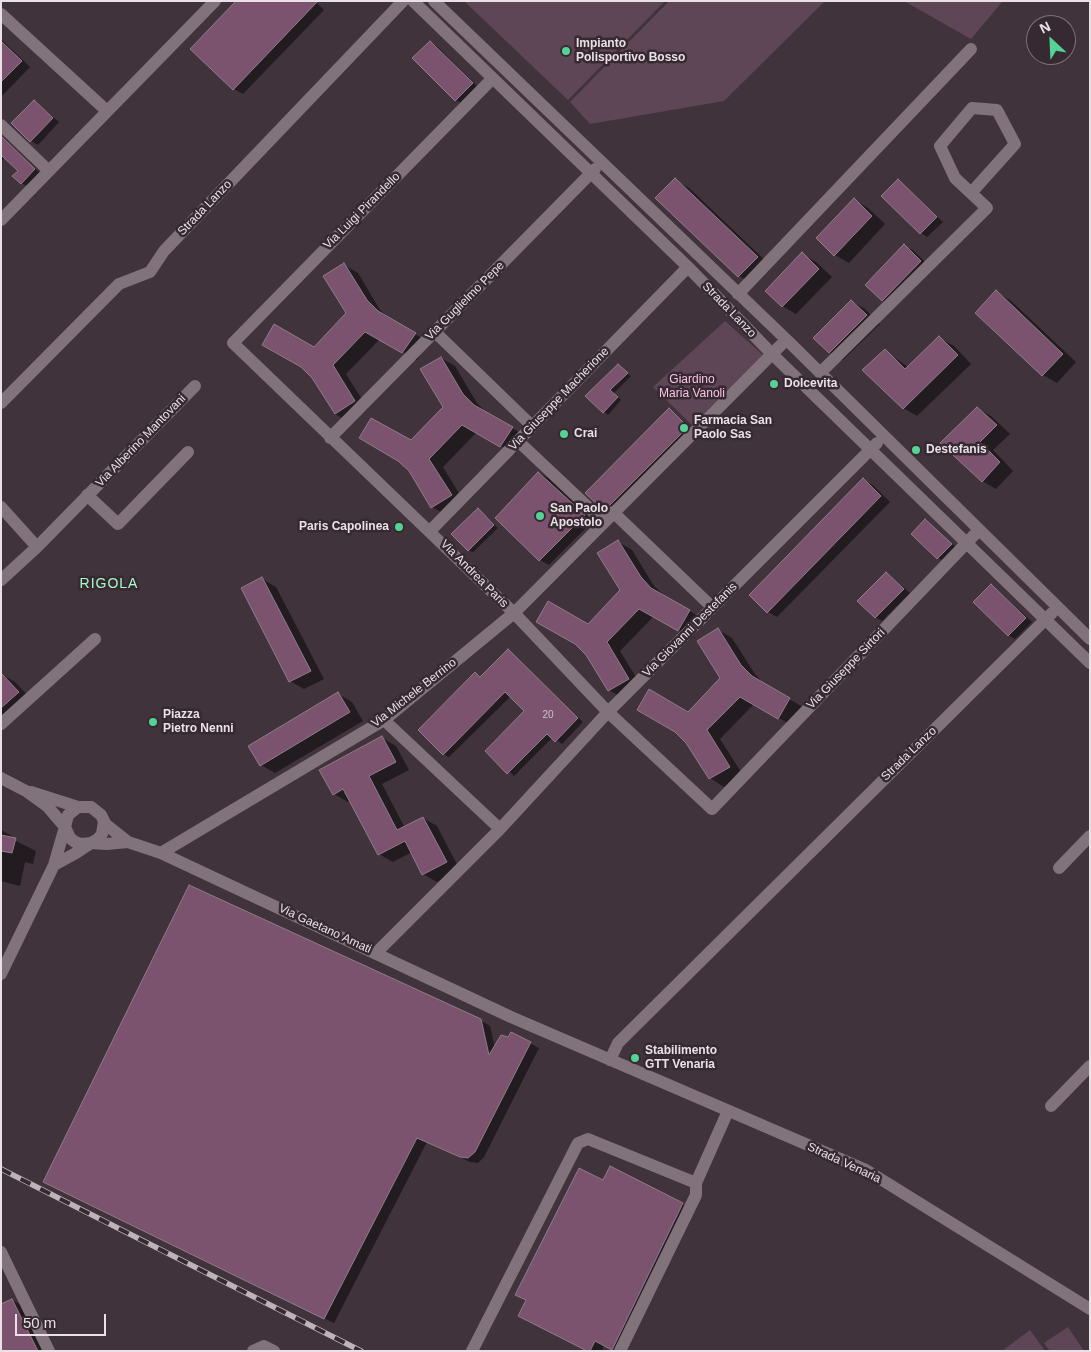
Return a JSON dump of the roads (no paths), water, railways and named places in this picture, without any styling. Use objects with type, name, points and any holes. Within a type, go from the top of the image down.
[{"type":"street","points":[[1,220],[214,1]]},
{"type":"street","name":"Strada Lanzo","points":[[1,403],[119,284],[150,272],[164,251],[403,1]]},
{"type":"street","name":"Strada Lanzo","points":[[412,1],[688,267],[772,354],[1090,663]]},
{"type":"street","name":"Strada Lanzo","points":[[434,1],[820,373],[1090,640]]},
{"type":"street","points":[[1,14],[107,111]]},
{"type":"street","points":[[738,294],[971,49]]},
{"type":"street","name":"Via Luigi Pirandello","points":[[233,343],[492,79]]},
{"type":"street","points":[[820,373],[987,208],[971,193],[955,178],[940,146],[972,108],[997,110],[1015,144],[971,193]]},
{"type":"street","points":[[1,126],[48,171]]},
{"type":"street","name":"Via Guglielmo Pepe","points":[[330,438],[602,164]]},
{"type":"street","name":"Via Giuseppe Macherione","points":[[430,531],[688,267]]},
{"type":"street","points":[[435,332],[532,426]]},
{"type":"street","name":"Via Michele Berrino","points":[[161,853],[384,720],[514,613],[786,340]]},
{"type":"street","name":"Via Andrea Paris","points":[[233,343],[514,613],[608,712],[712,809]]},
{"type":"street","name":"Via Alberino Mantovani","points":[[1,580],[88,496],[195,386]]},
{"type":"street","name":"Via Giovanni Destefanis","points":[[376,953],[500,829],[608,712],[884,436]]},
{"type":"street","points":[[518,441],[604,522]]},
{"type":"street","name":"Via Alberino Mantovani","points":[[88,496],[118,524],[188,452]]},
{"type":"street","points":[[1,507],[37,547]]},
{"type":"street","points":[[613,512],[712,607]]},
{"type":"street","name":"Via Giuseppe Sirtori","points":[[712,809],[979,530]]},
{"type":"street","name":"Strada Lanzo","points":[[610,1060],[618,1043],[771,889],[1058,608]]},
{"type":"street","points":[[1,724],[96,639]]},
{"type":"street","points":[[384,720],[500,829]]},
{"type":"street","points":[[1,778],[26,791],[48,807],[65,827],[70,838],[75,842],[81,844],[91,843],[102,834],[104,823],[97,810],[85,806],[78,807],[26,791]]},
{"type":"street","points":[[5,962],[54,865],[68,815],[78,807]]},
{"type":"street","name":"Via Gaetano Amati","points":[[104,823],[128,842],[161,853],[520,1021]]},
{"type":"street","points":[[1059,868],[1090,836]]},
{"type":"street","name":"Via Gaetano Amati","points":[[54,865],[91,843],[128,842]]},
{"type":"street","name":"Strada Venaria","points":[[520,1021],[866,1170],[1090,1309]]},
{"type":"street","points":[[1051,1106],[1090,1066]]},
{"type":"street","points":[[620,1351],[696,1195],[696,1183],[728,1111]]},
{"type":"street","points":[[472,1351],[578,1143],[588,1139],[696,1183]]},
{"type":"street","points":[[1,1252],[49,1351]]},
{"type":"railway","points":[[1,1169],[361,1351]]},
{"type":"place","name":"Impianto Polisportivo Bosso","points":[[566,51]]},
{"type":"place","name":"Dolcevita","points":[[774,384]]},
{"type":"place","name":"Farmacia San Paolo Sas","points":[[684,428]]},
{"type":"place","name":"Crai","points":[[564,434]]},
{"type":"place","name":"Destefanis","points":[[916,450]]},
{"type":"place","name":"San Paolo Apostolo","points":[[540,516]]},
{"type":"place","name":"Paris Capolinea","points":[[399,527]]},
{"type":"place","name":"Piazza Pietro Nenni","points":[[153,722]]},
{"type":"place","name":"Stabilimento GTT Venaria","points":[[635,1058]]},
{"type":"district","name":"RIGOLA","points":[[109,584]]},
{"type":"park label","name":"Giardino Maria Vanoli","points":[[692,387]]}]
